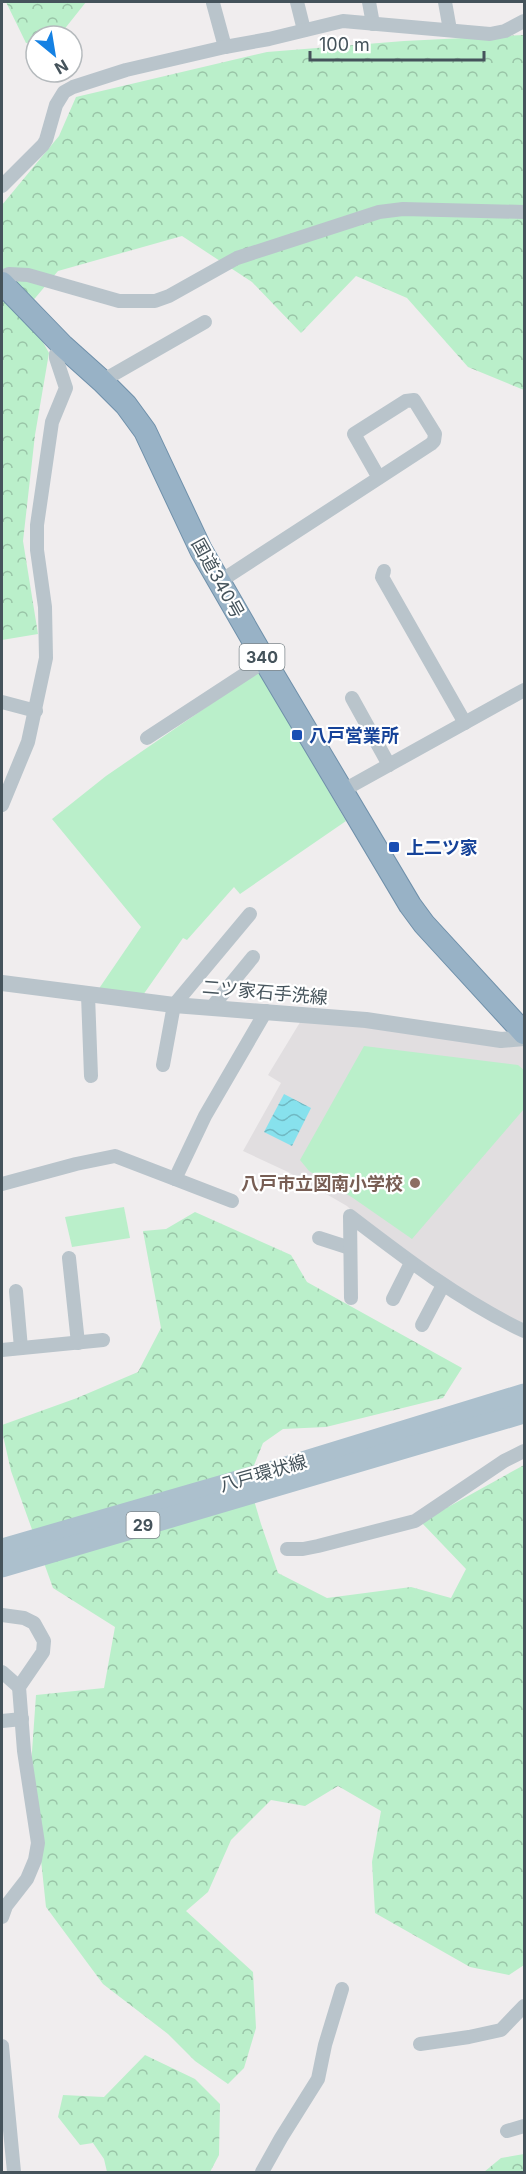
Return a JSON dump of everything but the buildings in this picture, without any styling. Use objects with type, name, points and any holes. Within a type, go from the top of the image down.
[{"type":"highway","name":"国道340号","points":[[2,283],[63,346],[126,405],[145,431],[201,550],[410,905],[424,924],[525,1033]]},
{"type":"main road","name":"八戸環状線","points":[[3,1561],[278,1477],[525,1394]]},
{"type":"main road","name":"八戸環状線","points":[[278,1477],[525,1413]]},
{"type":"street","points":[[297,2],[304,30]]},
{"type":"street","points":[[369,2],[374,24]]},
{"type":"street","points":[[445,2],[450,30]]},
{"type":"street","points":[[213,3],[225,47]]},
{"type":"street","points":[[2,186],[46,140],[56,105],[64,92],[126,70],[344,21],[490,34],[505,31],[525,21]]},
{"type":"street","points":[[2,277],[9,274],[28,275],[119,301],[155,301],[170,296],[237,258],[379,212],[403,209],[525,212]]},
{"type":"street","points":[[102,381],[205,322]]},
{"type":"street","points":[[2,805],[27,742],[36,711],[46,658],[45,607],[36,525],[52,422],[66,388],[56,358],[56,354],[63,346]]},
{"type":"street","points":[[219,582],[379,478],[435,441],[435,434],[414,400],[406,401],[354,434],[379,478]]},
{"type":"street","points":[[384,571],[382,577],[465,723]]},
{"type":"street","points":[[147,738],[265,662]]},
{"type":"street","points":[[342,791],[525,690]]},
{"type":"street","points":[[352,698],[389,765]]},
{"type":"street","points":[[2,702],[36,711]]},
{"type":"street","points":[[163,1065],[174,1005],[250,914]]},
{"type":"street","points":[[213,1007],[253,957]]},
{"type":"street","name":"二ツ家石手洗線","points":[[2,983],[174,1005],[366,1020],[501,1040],[525,1038]]},
{"type":"street","points":[[88,995],[91,1076]]},
{"type":"street","points":[[175,1179],[205,1116],[266,1011]]},
{"type":"street","points":[[2,1184],[115,1156],[232,1201]]},
{"type":"street","points":[[351,1298],[350,1216],[443,1285],[489,1314],[525,1331]]},
{"type":"street","points":[[319,1238],[350,1248]]},
{"type":"street","points":[[69,1258],[78,1343]]},
{"type":"street","points":[[393,1299],[411,1263]]},
{"type":"street","points":[[422,1325],[443,1285]]},
{"type":"street","points":[[16,1291],[21,1348]]},
{"type":"street","points":[[2,1350],[103,1340]]},
{"type":"street","points":[[287,1549],[318,1546],[415,1521],[499,1465],[525,1451]]},
{"type":"street","points":[[2,1615],[24,1618],[34,1623],[44,1641],[43,1652],[19,1687],[24,1751],[38,1843],[35,1860],[27,1879],[6,1906],[2,1917]]},
{"type":"street","points":[[2,1672],[19,1687]]},
{"type":"street","points":[[2,1721],[22,1719]]},
{"type":"street","points":[[262,2172],[318,2079],[325,2045],[342,1989]]},
{"type":"street","points":[[420,2044],[501,2030],[525,2006]]},
{"type":"street","points":[[2,2046],[14,2172]]},
{"type":"street","points":[[507,2131],[525,2126]]},
{"type":"shaded area","name":"八戸市立図南小学校","points":[[302,1019],[524,1045],[524,1328],[462,1293],[366,1224],[347,1206],[288,1172],[243,1151],[281,1083],[268,1075]]},
{"type":"green space","points":[[6,2],[86,2],[69,24],[24,24],[24,39]]},
{"type":"green space","points":[[524,35],[524,390],[468,367],[407,298],[356,276],[301,333],[252,282],[182,236],[58,271],[25,310],[49,353],[35,435],[23,541],[38,634],[2,640],[2,205],[59,136],[76,97],[267,52],[404,41]]},
{"type":"green space","points":[[259,671],[346,821],[240,894],[234,887],[187,940],[183,938],[143,995],[98,990],[141,927],[52,819],[106,776]]},
{"type":"green space","points":[[364,1046],[518,1065],[524,1070],[524,1109],[412,1239],[309,1171],[300,1160]]},
{"type":"green space","points":[[124,1207],[130,1238],[72,1247],[65,1217]]},
{"type":"green space","points":[[195,1212],[291,1255],[307,1282],[462,1368],[443,1398],[326,1427],[283,1429],[263,1443],[248,1480],[278,1573],[327,1598],[411,1587],[451,1598],[466,1569],[421,1522],[524,1465],[524,1965],[509,1975],[470,1967],[375,1913],[372,1862],[381,1811],[338,1786],[305,1806],[271,1800],[231,1840],[208,1892],[186,1911],[253,1972],[256,2028],[244,2068],[228,2084],[195,2061],[168,2034],[103,1984],[46,1907],[31,1766],[36,1695],[104,1688],[115,1627],[53,1588],[11,1471],[2,1431],[2,1425],[77,1398],[138,1372],[161,1328],[143,1231],[166,1229]]},
{"type":"green space","points":[[145,2055],[195,2079],[220,2104],[219,2155],[210,2172],[107,2172],[104,2159],[93,2143],[80,2145],[58,2117],[63,2095],[104,2097]]},
{"type":"green space","points":[[524,2154],[524,2172],[484,2172],[501,2158]]},
{"type":"water","points":[[284,1094],[311,1108],[292,1146],[264,1132]]},
{"type":"place","name":"八戸営業所","points":[[297,735]]},
{"type":"place","name":"上二ツ家","points":[[394,847]]},
{"type":"place","name":"八戸市立図南小学校","points":[[415,1183]]}]
